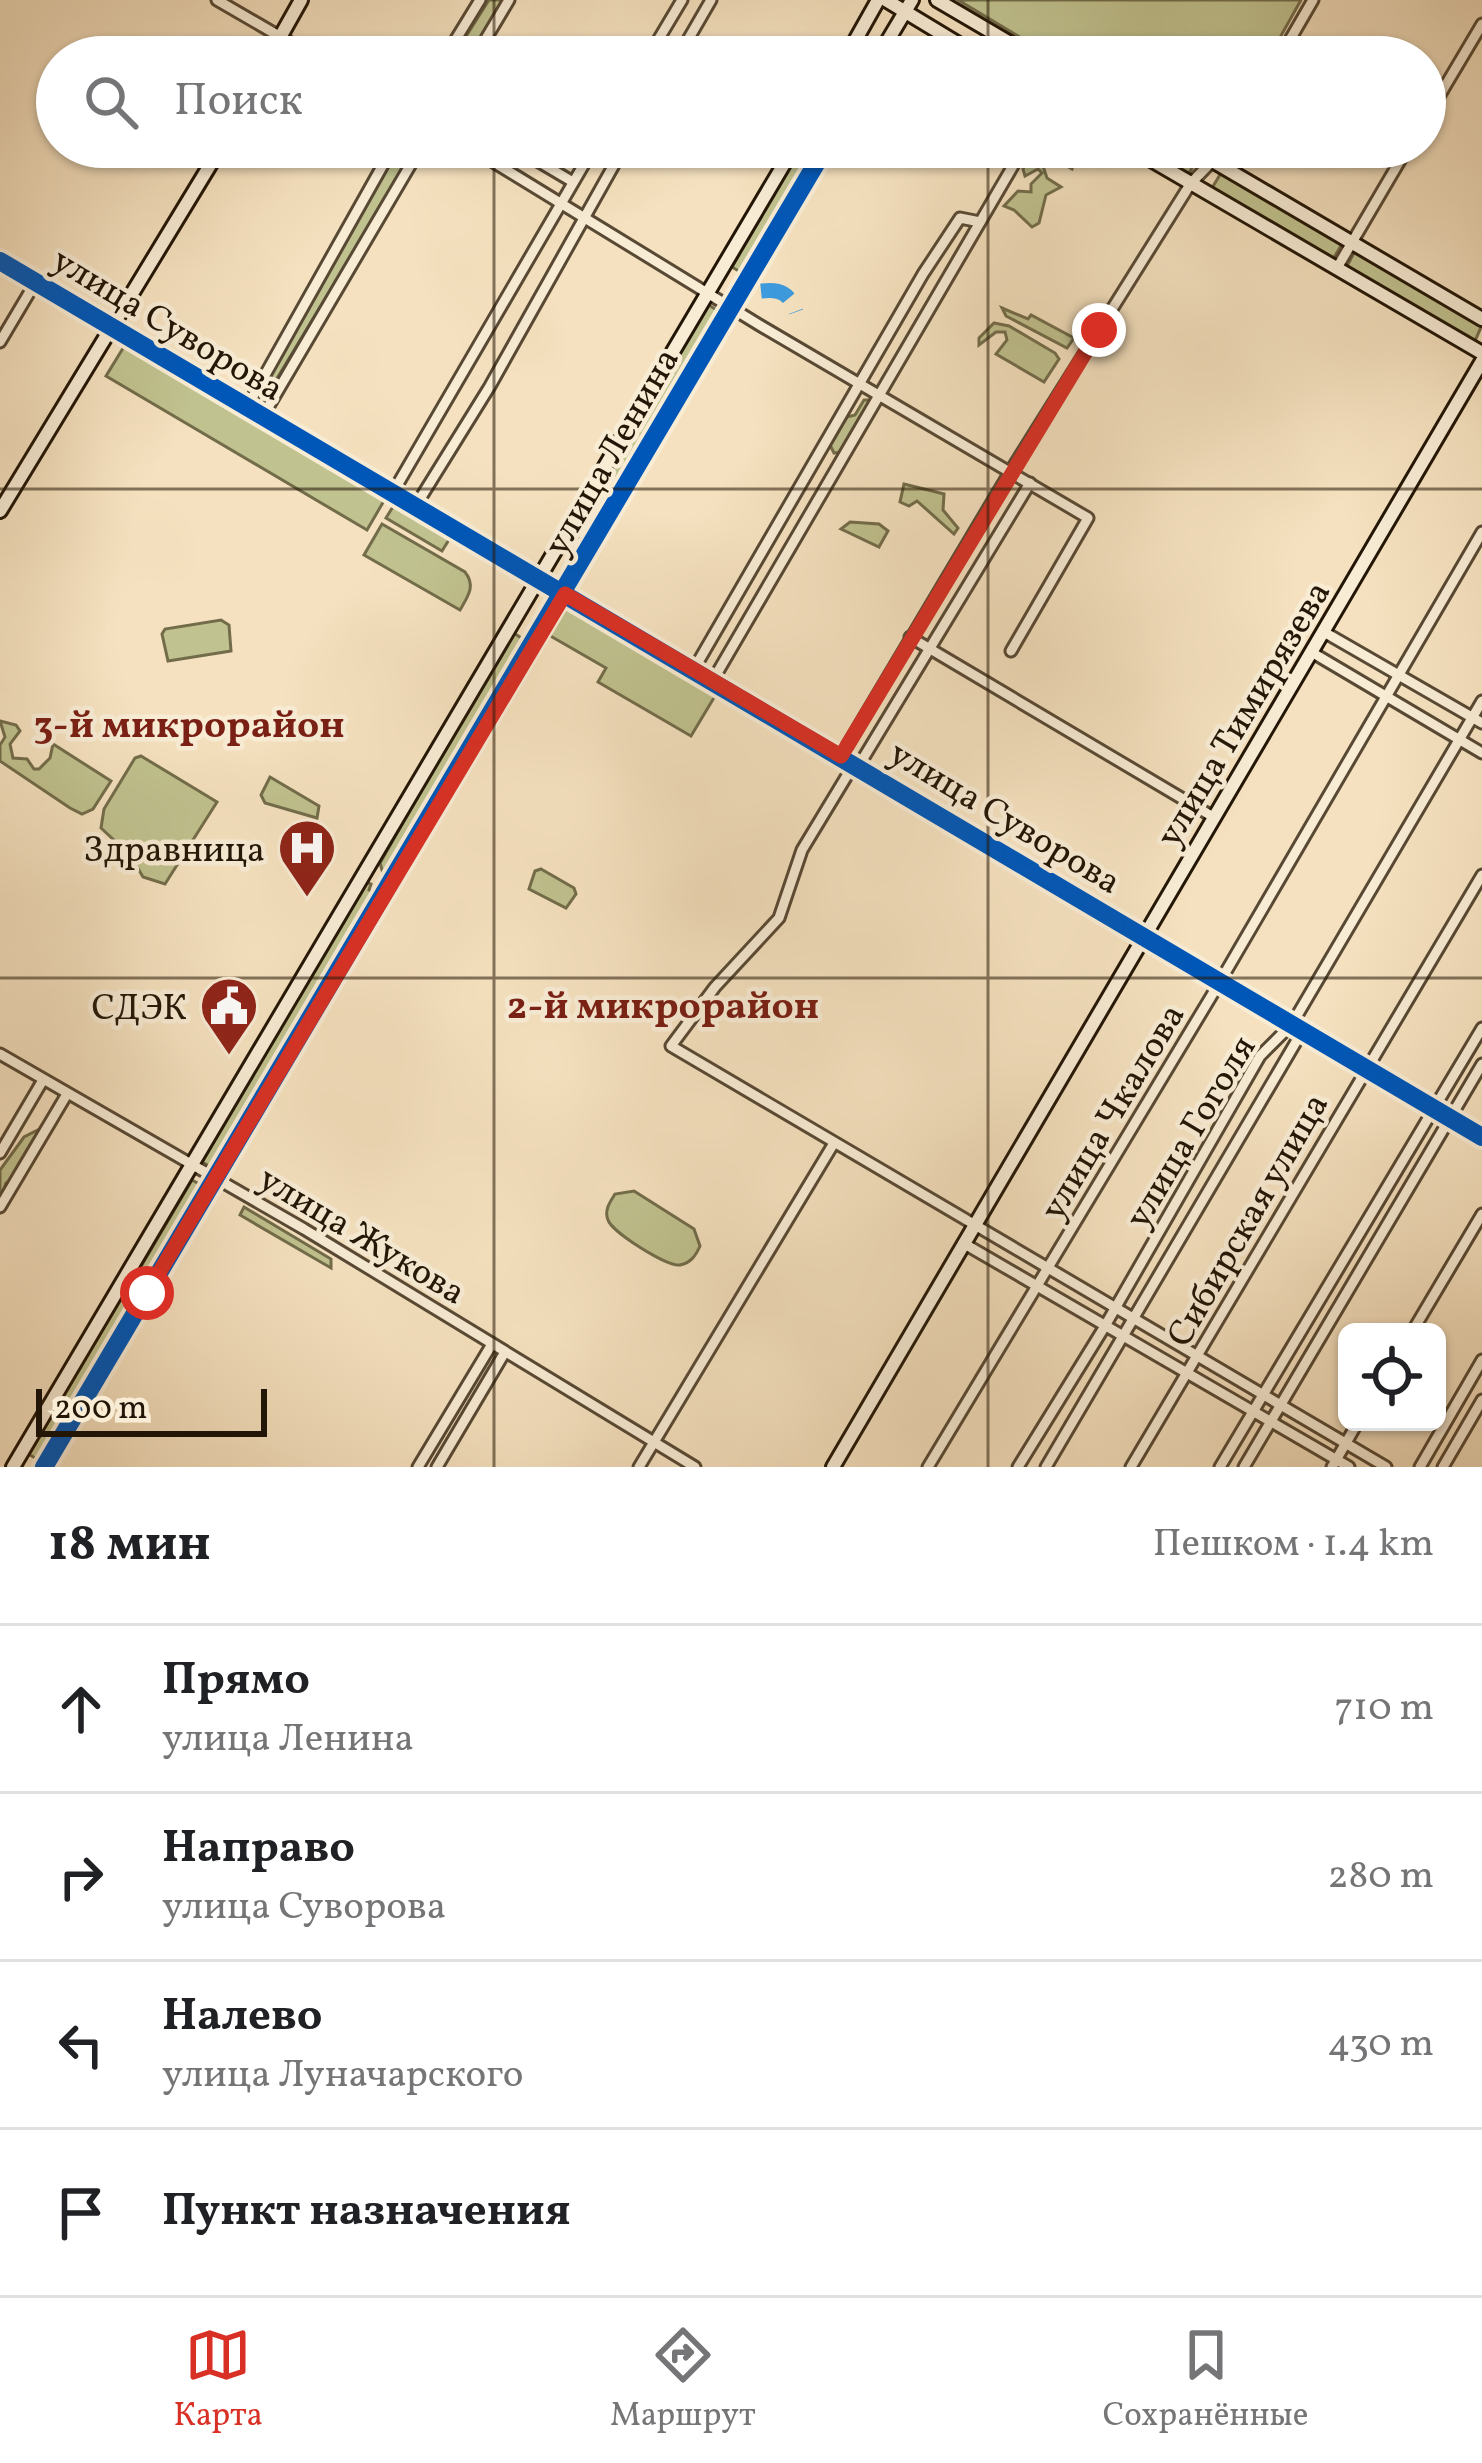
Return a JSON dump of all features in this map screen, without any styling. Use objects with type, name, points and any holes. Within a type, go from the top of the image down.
[{"type":"street","points":[[217,0],[278,36]]},
{"type":"street","points":[[281,36],[301,0]]},
{"type":"street","points":[[458,36],[480,0]]},
{"type":"street","points":[[488,36],[509,0]]},
{"type":"street","points":[[661,36],[682,0]]},
{"type":"street","points":[[690,36],[711,0]]},
{"type":"street","points":[[859,36],[882,0],[908,6],[950,36]]},
{"type":"street","points":[[937,0],[998,36]]},
{"type":"street","points":[[1292,36],[1312,0]]},
{"type":"street","points":[[890,36],[908,6]]},
{"type":"street","points":[[1446,85],[1482,24]]},
{"type":"street","points":[[0,511],[208,168]]},
{"type":"street","points":[[247,406],[381,168]]},
{"type":"street","points":[[263,416],[410,168]]},
{"type":"street","points":[[503,168],[1088,518],[1011,651]]},
{"type":"street","points":[[549,168],[573,182]]},
{"type":"street","points":[[392,494],[581,168]]},
{"type":"street","points":[[415,507],[490,386],[612,168]]},
{"type":"street","name":"улица Ленина","points":[[12,1467],[782,168]]},
{"type":"street","name":"улица Ленина","points":[[44,1467],[814,168]]},
{"type":"street","points":[[713,680],[1012,168]]},
{"type":"street","points":[[1166,168],[1482,357]]},
{"type":"street","points":[[841,756],[1010,472],[1192,183],[1208,168]]},
{"type":"street","points":[[1225,168],[1482,319]]},
{"type":"street","points":[[1337,268],[1395,168]]},
{"type":"street","points":[[694,670],[859,381],[960,218],[980,222]]},
{"type":"street","name":"улица Суворова","points":[[0,261],[1482,1137]]},
{"type":"street","points":[[0,342],[35,283]]},
{"type":"street","name":"улица Тимирязева","points":[[833,1467],[1482,357]]},
{"type":"street","points":[[1030,484],[802,850],[779,918],[715,987],[671,1046],[1386,1467]]},
{"type":"street","name":"улица Чкалова","points":[[928,1467],[1221,980],[1482,532]]},
{"type":"street","points":[[1324,632],[1477,720]]},
{"type":"street","points":[[910,637],[1215,818]]},
{"type":"street","points":[[1313,653],[1482,753]]},
{"type":"street","name":"улица Гоголя","points":[[1018,1467],[1260,1056],[1297,1027],[1460,740],[1477,720],[1482,701]]},
{"type":"street","points":[[366,872],[393,882]]},
{"type":"street","name":"Сибирская улица","points":[[1130,1467],[1482,874]]},
{"type":"street","points":[[1046,1467],[1297,1027]]},
{"type":"street","points":[[1220,1467],[1482,1028]]},
{"type":"street","name":"улица Жукова","points":[[0,1054],[216,1178],[695,1467]]},
{"type":"street","points":[[1244,1467],[1482,1064]]},
{"type":"street","points":[[0,1153],[44,1080]]},
{"type":"street","points":[[0,1207],[68,1094]]},
{"type":"street","points":[[638,1465],[834,1143]]},
{"type":"street","points":[[1417,1323],[1482,1214]]},
{"type":"street","points":[[964,1243],[1348,1467]]},
{"type":"street","points":[[418,1467],[492,1344]]},
{"type":"street","points":[[437,1467],[506,1352]]},
{"type":"street","points":[[1420,1467],[1482,1360]]},
{"type":"street","points":[[1443,1467],[1482,1400]]},
{"type":"street","points":[[1334,1463],[1353,1431]]},
{"type":"street","points":[[0,1461],[12,1467]]},
{"type":"green space","points":[[489,0],[506,0],[485,36],[466,36]]},
{"type":"green space","points":[[958,0],[1301,0],[1281,36],[1018,36]]},
{"type":"green space","points":[[386,168],[404,168],[276,380],[263,387],[266,374]]},
{"type":"green space","points":[[789,168],[803,168],[742,273],[732,267]]},
{"type":"green space","points":[[1044,168],[1047,178],[1061,187],[1046,195],[1039,223],[1032,227],[1004,206],[1018,191],[1031,192],[1031,184],[1042,173],[1038,169],[1025,176],[1023,169]]},
{"type":"green space","points":[[1221,173],[1342,244],[1333,259],[1212,188]]},
{"type":"green space","points":[[1355,251],[1482,325],[1474,343],[1346,268]]},
{"type":"green space","points":[[707,304],[720,312],[583,540],[572,534]]},
{"type":"green space","points":[[1002,308],[1028,319],[1031,315],[1074,338],[1067,348],[1006,316]]},
{"type":"green space","points":[[994,323],[1009,326],[1055,353],[1059,359],[1044,382],[996,354],[1007,340],[1005,332],[996,332],[979,345],[979,338]]},
{"type":"green space","points":[[125,345],[385,499],[367,530],[106,376]]},
{"type":"green space","points":[[864,400],[872,400],[841,452],[834,453],[830,445]]},
{"type":"green space","points":[[904,484],[944,494],[943,510],[958,528],[954,534],[917,501],[909,506],[900,502]]},
{"type":"green space","points":[[394,505],[450,538],[442,551],[386,518]]},
{"type":"green space","points":[[850,522],[879,524],[888,531],[879,547],[841,529]]},
{"type":"green space","points":[[382,524],[465,572],[470,586],[460,610],[364,555]]},
{"type":"green space","points":[[564,605],[715,696],[691,736],[598,682],[606,668],[547,634]]},
{"type":"green space","points":[[221,620],[229,625],[231,651],[168,661],[165,629]]},
{"type":"green space","points":[[512,632],[523,639],[384,877],[380,863]]},
{"type":"green space","points":[[0,721],[20,731],[10,744],[13,758],[27,759],[39,769],[50,758],[53,744],[111,781],[93,809],[82,814],[70,808],[0,761],[5,737]]},
{"type":"green space","points":[[141,756],[217,802],[165,884],[143,877],[130,855],[101,828],[104,809],[135,758]]},
{"type":"green space","points":[[270,777],[319,806],[317,818],[265,803],[261,795]]},
{"type":"green space","points":[[541,869],[574,888],[576,894],[566,908],[529,889],[535,871]]},
{"type":"green space","points":[[366,882],[375,894],[213,1168],[202,1162]]},
{"type":"green space","points":[[46,1126],[13,1181],[6,1183],[0,1203],[0,1170],[24,1137]]},
{"type":"green space","points":[[192,1180],[201,1185],[140,1284],[133,1280]]},
{"type":"green space","points":[[634,1191],[694,1229],[700,1246],[690,1260],[680,1265],[664,1260],[612,1225],[607,1213],[615,1194]]},
{"type":"green space","points":[[244,1207],[331,1259],[331,1268],[240,1215]]},
{"type":"green space","points":[[128,1282],[143,1291],[41,1461],[26,1453]]},
{"type":"marked path","points":[[761,291],[783,294],[796,312]]},
{"type":"cycle path","points":[[44,1467],[814,168]]},
{"type":"cycle path","points":[[0,261],[1482,1137]]},
{"type":"place","name":"Здравница","points":[[307,899]]},
{"type":"place","name":"СДЭК","points":[[229,1057]]},
{"type":"district","name":"3-й микрорайон","points":[[189,723]]},
{"type":"district","name":"2-й микрорайон","points":[[663,1004]]},
{"type":"route","points":[[147,1293],[565,594],[841,756],[1099,330]]}]
